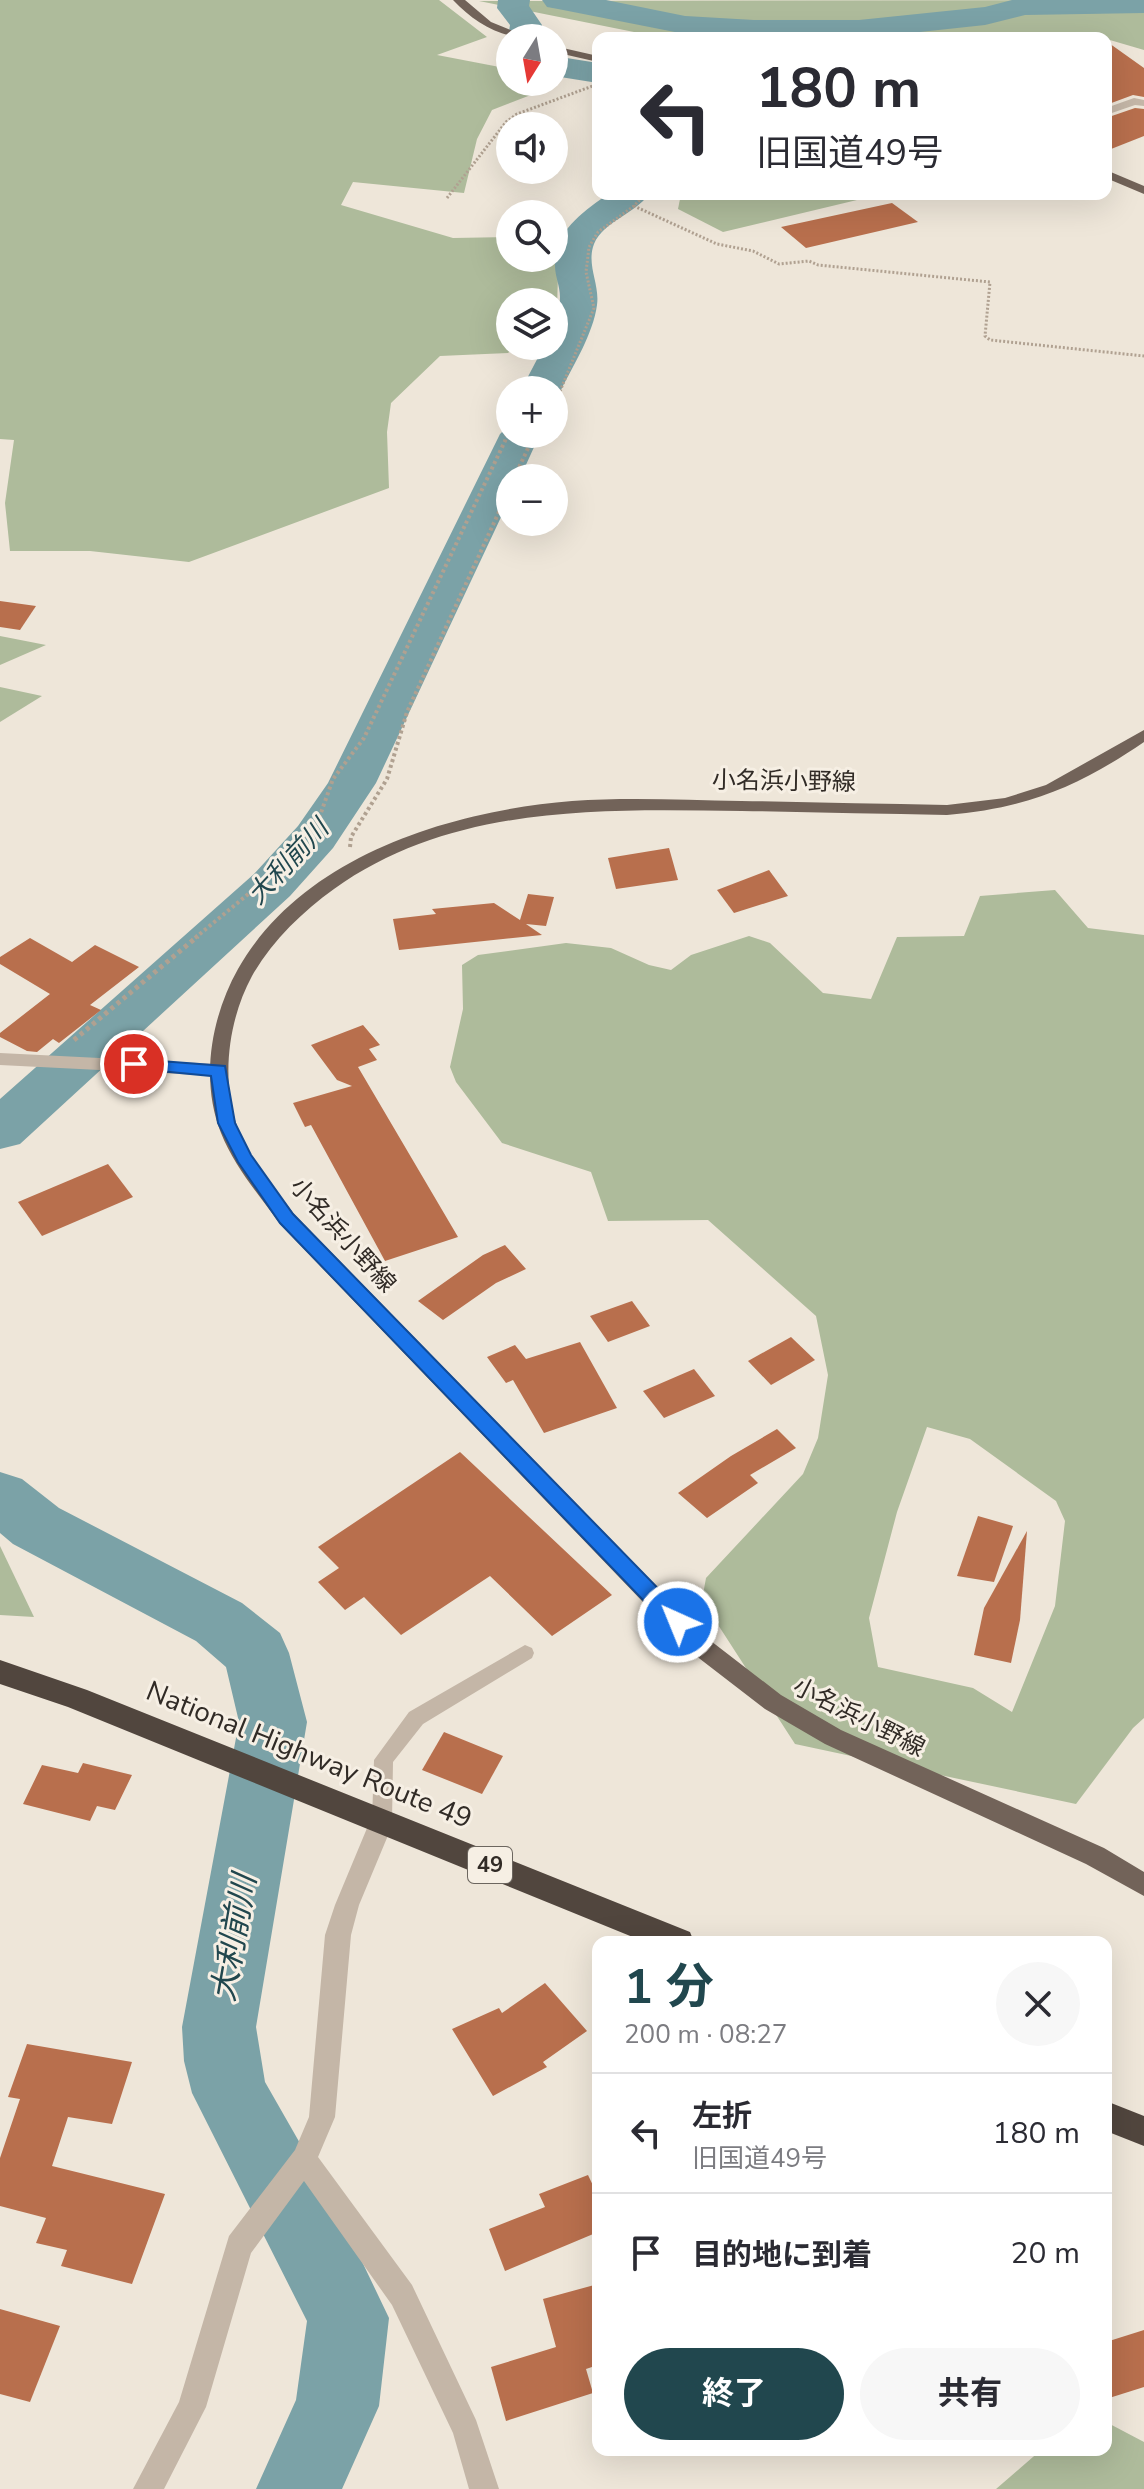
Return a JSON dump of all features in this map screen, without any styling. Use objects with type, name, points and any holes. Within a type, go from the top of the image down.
[{"type":"highway","name":"National Highway Route 49","points":[[0,1672],[77,1698],[664,1936]]},
{"type":"highway","points":[[1112,2118],[1144,2131]]},
{"type":"main road","points":[[458,0],[487,24],[496,27]]},
{"type":"main road","points":[[568,52],[592,58]]},
{"type":"main road","points":[[1112,177],[1144,190]]},
{"type":"main road","name":"小名浜小野線","points":[[1143,737],[1068,784],[1025,801],[990,808],[947,810],[617,804],[547,809],[485,819],[419,838],[361,864],[310,898],[266,940],[241,979],[222,1029],[219,1070],[226,1123],[244,1157],[287,1219],[699,1645],[773,1702],[833,1737],[1095,1856],[1144,1885]]},
{"type":"street","points":[[1112,110],[1134,101],[1144,103]]},
{"type":"street","points":[[0,1059],[219,1070]]},
{"type":"street","points":[[148,2489],[192,2407],[239,2246],[300,2165],[322,2117],[338,1935],[347,1905],[382,1821]]},
{"type":"street","points":[[300,2165],[402,2295],[466,2430],[484,2489]]},
{"type":"lane","points":[[382,1821],[384,1760],[416,1718],[525,1653]]},
{"type":"path","points":[[447,198],[506,122],[517,114],[592,86]]},
{"type":"path","points":[[566,376],[594,308],[586,272],[589,247],[598,232],[640,200]]},
{"type":"path","points":[[634,206],[717,244],[753,251],[779,264],[809,261],[818,265],[990,282],[985,336],[998,343],[1144,356]]},
{"type":"path","points":[[47,1063],[275,872],[304,841],[318,821],[333,779],[364,738],[502,448]]},
{"type":"path","points":[[361,864],[350,850],[351,837],[387,779],[407,712],[496,518]]},
{"type":"green space","points":[[0,0],[439,0],[487,37],[437,55],[496,66],[496,96],[528,96],[492,110],[477,139],[464,193],[353,182],[341,205],[453,238],[496,237],[496,272],[558,272],[558,288],[496,288],[496,354],[440,356],[391,403],[387,432],[389,488],[189,562],[90,551],[10,551],[5,503],[14,440],[0,439]]},
{"type":"green space","points":[[1144,0],[1144,50],[1112,41],[1112,32],[634,32],[479,1]]},
{"type":"green space","points":[[680,200],[857,200],[723,232],[678,209]]},
{"type":"green space","points":[[0,636],[46,645],[0,665]]},
{"type":"green space","points":[[0,687],[42,696],[0,722]]},
{"type":"green space","points":[[1055,890],[1088,928],[1144,935],[1144,1718],[1133,1728],[1076,1804],[795,1744],[702,1600],[706,1578],[803,1474],[818,1438],[828,1375],[816,1316],[708,1220],[608,1221],[591,1172],[502,1143],[456,1082],[450,1067],[463,1009],[462,965],[478,955],[566,943],[611,948],[649,965],[671,970],[691,955],[749,936],[770,943],[823,993],[871,999],[897,937],[964,936],[980,896]],"holes":[[[927,1427],[970,1439],[1056,1501],[1065,1521],[1055,1606],[1012,1712],[973,1688],[878,1667],[869,1618],[897,1512]]]},
{"type":"green space","points":[[0,1546],[34,1617],[0,1615]]},
{"type":"green space","points":[[1112,2425],[1144,2442],[1144,2489],[996,2489],[1034,2456],[1112,2456]]},
{"type":"building","points":[[1112,45],[1144,68],[1144,97],[1133,95],[1112,103]]},
{"type":"building","points":[[1135,108],[1144,109],[1144,136],[1112,149],[1112,116]]},
{"type":"building","points":[[892,203],[918,222],[806,248],[781,227]]},
{"type":"building","points":[[0,601],[36,606],[20,630],[0,627]]},
{"type":"building","points":[[669,848],[678,880],[616,889],[608,858]]},
{"type":"building","points":[[769,870],[788,896],[734,913],[717,890]]},
{"type":"building","points":[[528,894],[554,897],[546,926],[526,924],[542,935],[399,950],[393,919],[436,914],[432,909],[494,903],[520,920]]},
{"type":"building","points":[[30,938],[72,962],[95,945],[139,967],[90,1005],[101,1010],[59,1043],[53,1039],[37,1052],[27,1051],[0,1037],[0,1033],[50,994],[0,964],[0,957]]},
{"type":"building","points":[[363,1025],[380,1045],[369,1049],[377,1060],[358,1067],[458,1237],[385,1261],[311,1125],[305,1127],[293,1103],[352,1086],[337,1080],[311,1045]]},
{"type":"building","points":[[108,1164],[133,1197],[42,1236],[18,1202]]},
{"type":"building","points":[[505,1245],[526,1269],[496,1283],[443,1320],[418,1301],[483,1255]]},
{"type":"building","points":[[632,1301],[650,1326],[608,1342],[590,1316]]},
{"type":"building","points":[[791,1337],[815,1360],[771,1385],[748,1361]]},
{"type":"building","points":[[580,1342],[617,1408],[544,1433],[513,1380],[506,1383],[487,1357],[515,1345],[526,1359]]},
{"type":"building","points":[[694,1369],[715,1396],[664,1418],[643,1391]]},
{"type":"building","points":[[777,1429],[796,1448],[750,1475],[758,1483],[707,1518],[678,1493],[731,1456]]},
{"type":"building","points":[[460,1452],[612,1595],[552,1636],[490,1576],[401,1635],[364,1597],[345,1610],[318,1582],[339,1568],[318,1547]]},
{"type":"building","points":[[978,1516],[1013,1526],[994,1582],[957,1576]]},
{"type":"building","points":[[1027,1531],[1020,1620],[1011,1663],[974,1655],[984,1608]]},
{"type":"building","points":[[444,1732],[503,1756],[482,1794],[422,1770]]},
{"type":"building","points":[[83,1763],[132,1775],[115,1810],[97,1806],[90,1821],[23,1804],[42,1765],[78,1773]]},
{"type":"building","points":[[545,1983],[587,2031],[543,2062],[547,2067],[493,2096],[452,2029],[499,2008],[502,2013]]},
{"type":"building","points":[[27,2044],[132,2062],[112,2124],[68,2117],[52,2166],[165,2194],[132,2284],[61,2266],[67,2250],[36,2243],[46,2218],[0,2206],[0,2158],[20,2099],[8,2097]]},
{"type":"building","points":[[588,2175],[592,2183],[592,2235],[505,2271],[489,2229],[545,2207],[539,2194]]},
{"type":"building","points":[[592,2286],[592,2367],[586,2369],[592,2393],[506,2421],[491,2367],[556,2347],[543,2299]]},
{"type":"building","points":[[0,2309],[60,2326],[30,2402],[0,2394]]},
{"type":"building","points":[[1144,2330],[1144,2387],[1112,2397],[1112,2340]]},
{"type":"waterway","name":"大利前川","points":[[514,0],[513,8],[525,24]]},
{"type":"waterway","points":[[558,0],[685,25],[754,30],[859,29],[985,16],[1025,6],[1144,4]]},
{"type":"waterway","name":"大利前川","points":[[568,68],[592,72]]},
{"type":"waterway","name":"大利前川","points":[[548,376],[577,311],[579,294],[573,268],[577,243],[591,224],[623,200]]},
{"type":"waterway","name":"大利前川","points":[[0,1130],[272,885],[325,824],[352,783],[513,448]]},
{"type":"waterway","name":"大利前川","points":[[0,1497],[36,1526],[219,1622],[256,1653],[273,1722],[219,2027],[222,2061],[230,2093],[305,2229],[348,2318],[337,2406],[298,2489]]},
{"type":"route","points":[[134,1064],[219,1070],[226,1123],[244,1157],[287,1219],[678,1622]]}]
